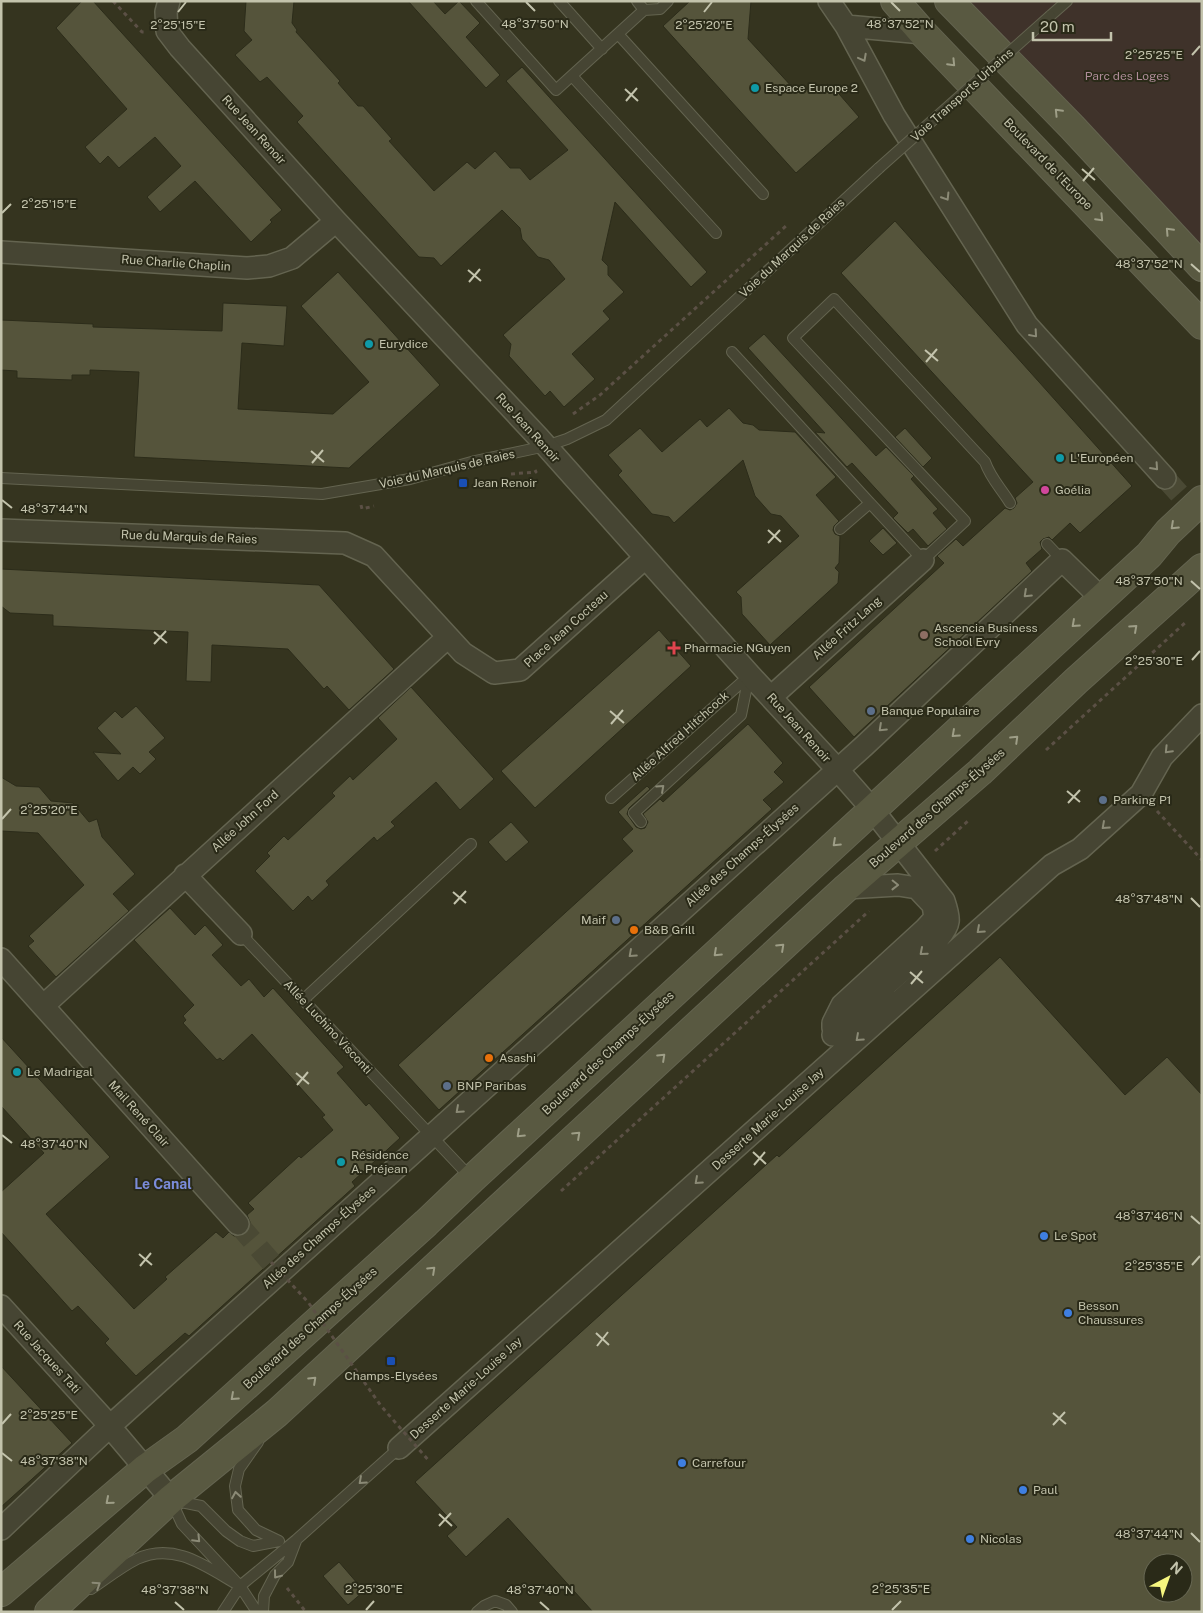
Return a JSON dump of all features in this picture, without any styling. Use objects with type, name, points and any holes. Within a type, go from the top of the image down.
[{"type":"main road","name":"Boulevard de l'Europe","points":[[895,1],[923,33],[1202,325]]},
{"type":"main road","points":[[949,1],[1197,259]]},
{"type":"main road","name":"Boulevard des Champs-Élysées","points":[[1,1592],[145,1469],[187,1438],[426,1223],[1102,599],[1149,555],[1168,532],[1202,501]]},
{"type":"main road","name":"Boulevard des Champs-Élysées","points":[[49,1612],[170,1499],[278,1413],[846,888],[980,772],[1076,681],[1202,568]]},
{"type":"street","points":[[829,1],[846,26],[894,115],[1027,325],[1164,478]]},
{"type":"street","name":"Rue Jean Renoir","points":[[167,15],[180,48],[336,221],[542,442],[750,675],[837,769],[872,810],[944,902],[950,919],[946,930],[833,1035]]},
{"type":"street","points":[[846,26],[923,33]]},
{"type":"street","name":"Rue Charlie Chaplin","points":[[1,252],[247,268],[269,266],[292,258],[336,221]]},
{"type":"street","name":"Rue du Marquis de Raies","points":[[1,530],[345,543],[374,556]]},
{"type":"street","name":"Place Jean Cocteau","points":[[374,556],[463,653],[494,673],[520,670],[645,558]]},
{"type":"street","name":"Allée Fritz Lang","points":[[771,697],[923,560]]},
{"type":"street","points":[[1062,560],[1102,599]]},
{"type":"street","name":"Allée des Champs-Élysées","points":[[1,1529],[110,1426],[837,769],[1062,560]]},
{"type":"street","name":"Allée John Ford","points":[[43,1006],[448,637]]},
{"type":"street","name":"Desserte Marie-Louise Jay","points":[[399,1448],[1052,865],[1080,849],[1141,794],[1162,757],[1202,715]]},
{"type":"street","name":"Allée Luchino Visconti","points":[[186,875],[241,934]]},
{"type":"street","points":[[827,1067],[834,1022],[842,1005],[935,918],[933,905],[917,888],[898,885],[846,888]]},
{"type":"street","name":"Mail René Clair","points":[[1,959],[238,1224]]},
{"type":"street","name":"Rue Jacques Tati","points":[[1,1306],[110,1426],[170,1499]]},
{"type":"lane","points":[[476,1],[556,90],[644,10],[660,9],[668,1]]},
{"type":"lane","points":[[559,1],[602,48]]},
{"type":"lane","points":[[637,1],[644,10]]},
{"type":"lane","name":"Voie Transports Urbains","points":[[879,168],[1067,1]]},
{"type":"lane","points":[[618,34],[763,194]]},
{"type":"lane","points":[[572,76],[716,233]]},
{"type":"lane","name":"Voie du Marquis de Raies","points":[[1,478],[322,494],[410,479],[542,442],[567,439],[606,420],[879,168]]},
{"type":"lane","points":[[732,352],[923,560],[965,521],[793,338],[834,298],[985,462],[990,476],[1010,503]]},
{"type":"lane","points":[[840,529],[870,502]]},
{"type":"lane","points":[[1047,544],[1062,560]]},
{"type":"lane","points":[[641,822],[634,813],[741,715],[750,675]]},
{"type":"lane","name":"Allée Alfred Hitchcock","points":[[611,798],[750,675]]},
{"type":"lane","points":[[302,1000],[471,844]]},
{"type":"lane","name":"Allée Luchino Visconti","points":[[241,934],[472,1179]]},
{"type":"lane","points":[[278,1413],[239,1469],[234,1486],[238,1510],[256,1530],[278,1541]]},
{"type":"lane","points":[[223,1612],[240,1586],[296,1540],[399,1448]]},
{"type":"lane","points":[[170,1499],[201,1506],[226,1532],[240,1541],[253,1546],[296,1540]]},
{"type":"lane","points":[[170,1499],[182,1524],[240,1586],[257,1612]]},
{"type":"lane","points":[[263,1612],[264,1596],[275,1575],[288,1562],[296,1540]]},
{"type":"lane","points":[[56,1612],[136,1559],[151,1554],[166,1552],[194,1560],[240,1586]]},
{"type":"lane","points":[[477,1612],[495,1601],[506,1606],[512,1612]]},
{"type":"path","points":[[113,1],[142,32],[167,15]]},
{"type":"path","points":[[542,442],[600,395],[788,224]]},
{"type":"path","points":[[1141,794],[1202,860]]},
{"type":"path","points":[[271,1262],[308,1302],[381,1406],[430,1462]]},
{"type":"path","points":[[292,1594],[306,1612]]},
{"type":"green space","name":"Parc des Loges","points":[[949,1],[1202,1],[1202,261]]},
{"type":"building","points":[[82,1],[93,1],[282,210],[270,220],[272,222],[251,242],[195,181],[160,212],[147,197],[181,166],[155,137],[119,168],[108,156],[100,164],[85,147],[127,109],[56,28]]},
{"type":"building","points":[[246,1],[294,1],[292,23],[297,30],[296,32],[340,81],[338,83],[358,106],[363,106],[392,139],[389,141],[434,191],[467,162],[475,169],[495,151],[510,168],[520,168],[530,180],[568,150],[506,81],[522,67],[707,272],[691,287],[615,202],[602,260],[608,266],[608,275],[624,292],[603,311],[610,319],[572,354],[595,379],[564,407],[550,391],[545,396],[509,356],[511,344],[503,335],[565,279],[549,260],[538,257],[522,239],[520,228],[502,210],[441,266],[434,258],[419,257],[297,122],[303,116],[267,77],[260,82],[235,55],[252,40],[244,31]]},
{"type":"building","points":[[408,1],[433,1],[445,14],[459,1],[480,23],[466,37],[500,75],[486,88]]},
{"type":"building","name":"Espace Europe 2","points":[[690,1],[751,1],[748,39],[793,88],[828,91],[833,87],[859,117],[796,173],[663,26]]},
{"type":"building","name":"L'Européen","points":[[895,221],[1132,486],[1080,533],[1070,523],[1052,540],[1049,537],[1043,539],[1040,542],[1042,549],[1026,563],[1032,571],[854,737],[809,687],[944,563],[937,556],[956,539],[963,546],[1005,508],[1010,510],[1014,508],[1017,503],[1015,498],[1033,482],[841,273]]},
{"type":"building","points":[[338,272],[440,385],[349,468],[134,457],[139,372],[90,370],[90,375],[72,375],[72,380],[17,378],[17,371],[1,370],[1,320],[93,324],[93,327],[222,331],[223,303],[287,306],[284,346],[242,343],[238,409],[333,414],[369,382],[301,306]]},
{"type":"building","points":[[764,334],[876,456],[886,447],[914,476],[911,479],[938,509],[933,513],[947,529],[928,546],[913,529],[908,533],[893,518],[898,513],[852,463],[847,467],[815,432],[825,433],[748,348]]},
{"type":"building","points":[[729,408],[743,423],[753,425],[759,430],[795,432],[836,477],[816,495],[839,521],[833,530],[835,534],[840,536],[839,563],[835,568],[839,572],[838,583],[770,645],[742,614],[741,597],[736,592],[799,536],[781,516],[771,514],[755,496],[743,460],[674,523],[669,517],[652,514],[618,475],[622,471],[608,455],[640,428],[662,452],[700,419],[707,427]]},
{"type":"building","points":[[905,428],[932,458],[923,467],[895,437]]},
{"type":"building","points":[[883,528],[897,543],[883,555],[869,541]]},
{"type":"building","points":[[1,569],[319,585],[394,669],[349,710],[327,686],[324,689],[288,649],[212,645],[211,682],[186,681],[188,632],[53,626],[53,615],[10,613],[1,606]]},
{"type":"building","points":[[659,630],[691,666],[535,808],[501,771]]},
{"type":"building","points":[[411,687],[494,779],[460,810],[436,782],[391,822],[395,826],[377,841],[374,837],[326,881],[329,885],[312,901],[308,896],[293,911],[255,871],[270,856],[267,853],[284,836],[288,840],[335,796],[332,793],[350,776],[353,780],[397,739],[378,718]]},
{"type":"building","points":[[136,706],[165,738],[149,752],[156,759],[140,774],[133,767],[118,781],[93,752],[121,754],[97,728],[115,711],[122,718]]},
{"type":"building","points":[[748,724],[783,763],[774,772],[784,782],[763,800],[772,809],[439,1110],[398,1065],[633,851],[622,839],[633,829],[618,812],[647,786],[650,789],[629,808],[627,814],[636,827],[645,828],[648,822],[643,814],[660,799],[663,802]]},
{"type":"building","points":[[1,777],[16,786],[39,787],[51,801],[73,803],[89,822],[97,819],[102,837],[135,874],[113,894],[129,911],[56,977],[28,946],[34,941],[29,936],[84,885],[38,833],[1,831]]},
{"type":"building","points":[[511,822],[529,842],[506,862],[488,842]]},
{"type":"building","points":[[170,908],[195,935],[205,925],[223,945],[212,955],[241,986],[249,979],[264,997],[273,988],[344,1067],[337,1073],[366,1106],[369,1103],[400,1138],[352,1182],[355,1186],[189,1336],[185,1333],[136,1376],[105,1343],[109,1339],[78,1306],[72,1311],[1,1232],[1,1192],[44,1153],[1,1106],[1,1037],[110,1157],[46,1214],[134,1309],[167,1279],[165,1277],[216,1232],[223,1238],[229,1232],[234,1236],[247,1233],[250,1228],[250,1222],[247,1215],[254,1209],[248,1203],[299,1156],[301,1158],[333,1130],[322,1117],[325,1115],[252,1034],[223,1061],[220,1058],[217,1060],[183,1023],[186,1020],[183,1016],[194,1005],[134,940]]},
{"type":"building","name":"Le Spot","points":[[1000,957],[1125,1095],[1167,1057],[1202,1095],[1202,1612],[593,1612],[508,1518],[466,1557],[447,1536],[457,1527],[415,1482],[777,1155],[779,1157]]},
{"type":"building","points":[[1,1366],[72,1443],[1,1507]]},
{"type":"building","points":[[339,1562],[364,1591],[348,1605],[323,1576]]},
{"type":"tunnel","points":[[1165,478],[1202,519]]},
{"type":"tunnel","points":[[238,1224],[271,1262]]},
{"type":"place","name":"Espace Europe 2","points":[[755,88]]},
{"type":"place","name":"Eurydice","points":[[369,344]]},
{"type":"place","name":"L'Européen","points":[[1060,458]]},
{"type":"place","name":"Jean Renoir","points":[[463,483]]},
{"type":"place","name":"Goélia","points":[[1045,490]]},
{"type":"place","name":"Ascencia Business School Evry","points":[[924,635]]},
{"type":"place","name":"Pharmacie NGuyen","points":[[674,648]]},
{"type":"place","name":"Banque Populaire","points":[[871,711]]},
{"type":"place","name":"Parking P1","points":[[1103,800]]},
{"type":"place","name":"Maif","points":[[616,920]]},
{"type":"place","name":"B&B Grill","points":[[634,930]]},
{"type":"place","name":"Asashi","points":[[489,1058]]},
{"type":"place","name":"Le Madrigal","points":[[17,1072]]},
{"type":"place","name":"BNP Paribas","points":[[447,1086]]},
{"type":"place","name":"Résidence A. Préjean","points":[[341,1162]]},
{"type":"place","name":"Le Spot","points":[[1044,1236]]},
{"type":"place","name":"Besson Chaussures","points":[[1068,1313]]},
{"type":"place","name":"Champs-Elysées","points":[[391,1361]]},
{"type":"place","name":"Carrefour","points":[[682,1463]]},
{"type":"place","name":"Paul","points":[[1023,1490]]},
{"type":"place","name":"Nicolas","points":[[970,1539]]},
{"type":"district","name":"Le Canal","points":[[163,1184]]}]
